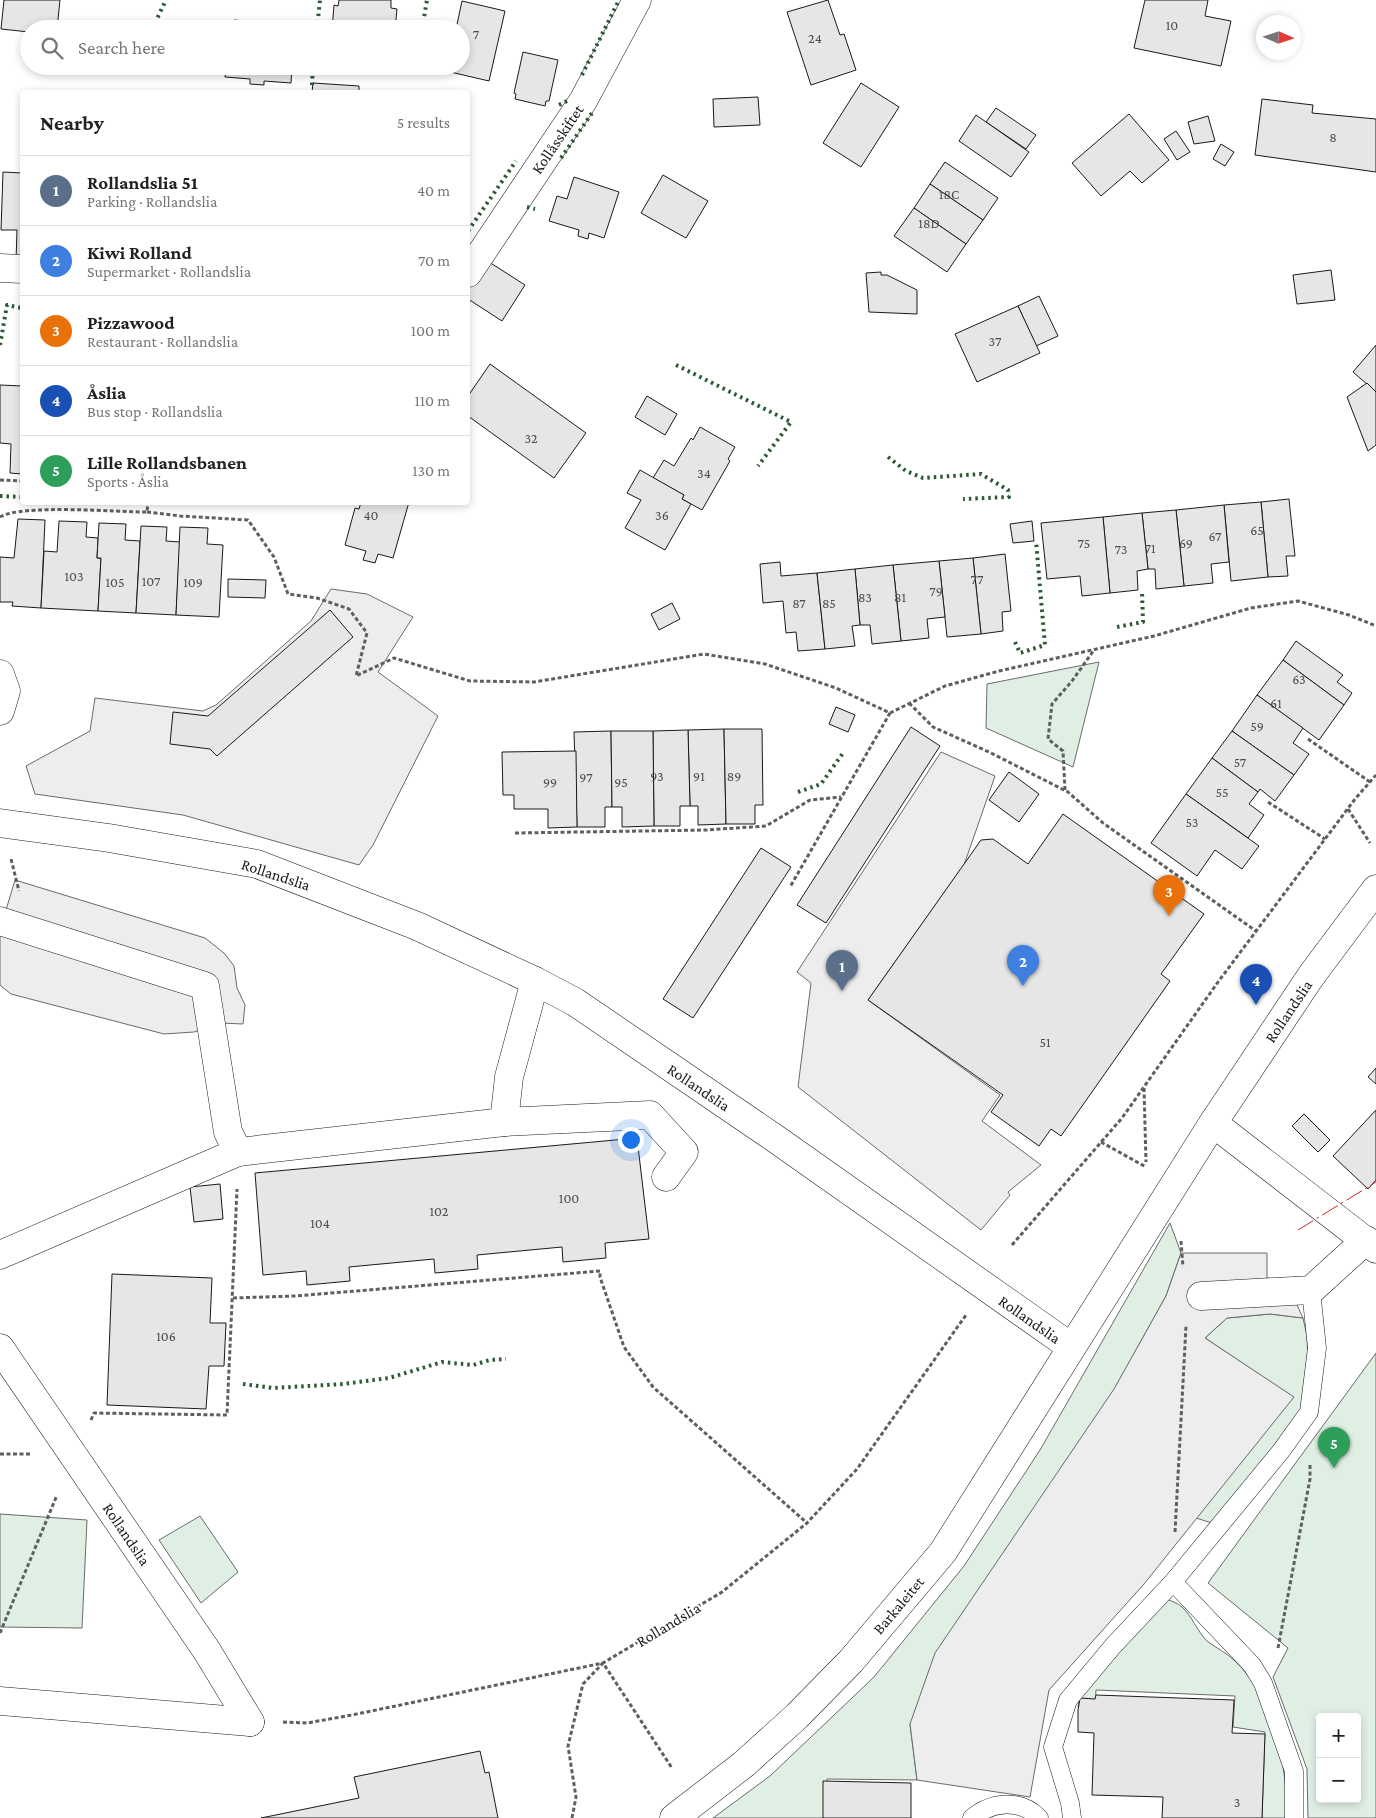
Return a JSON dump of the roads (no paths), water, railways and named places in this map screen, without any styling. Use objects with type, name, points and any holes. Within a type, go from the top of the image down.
[{"type":"street","name":"Kollåsskiftet","points":[[470,270],[583,101],[637,0]]},
{"type":"street","points":[[0,268],[20,269]]},
{"type":"street","points":[[0,674],[6,691],[0,711]]},
{"type":"street","name":"Rollandslia","points":[[0,823],[109,838],[257,864],[417,926],[535,982],[575,1002],[766,1132],[1071,1347],[1213,1122],[1311,976],[1376,890]]},
{"type":"street","points":[[0,920],[205,986],[228,1132],[238,1152]]},
{"type":"street","points":[[504,1122],[509,1077],[535,982]]},
{"type":"street","points":[[0,1255],[238,1152],[504,1122],[650,1115],[684,1152],[666,1177]]},
{"type":"street","points":[[1194,1307],[1310,1290],[1371,1245],[1213,1122]]},
{"type":"street","name":"Barkaleitet","points":[[674,1818],[744,1764],[797,1716],[851,1661],[894,1611],[943,1552],[1071,1347]]},
{"type":"street","name":"Rollandslia","points":[[0,1348],[207,1651],[250,1722],[0,1701]]},
{"type":"lane","points":[[1072,1818],[1070,1802],[1053,1747],[1068,1700],[1113,1646],[1173,1582],[1281,1451],[1309,1412],[1317,1348],[1310,1290]]},
{"type":"lane","points":[[1173,1582],[1252,1665],[1263,1683],[1294,1771],[1294,1818]]},
{"type":"lane","points":[[972,1818],[994,1805],[1009,1804],[1024,1807],[1039,1818]]},
{"type":"place","name":"Pizzawood","points":[[1169,916]]},
{"type":"place","name":"Kiwi Rolland","points":[[1023,986]]},
{"type":"place","name":"Rollandslia 51","points":[[842,991]]},
{"type":"place","name":"Åslia","points":[[1256,1005]]},
{"type":"place","name":"Lille Rollandsbanen","points":[[1334,1468]]}]
